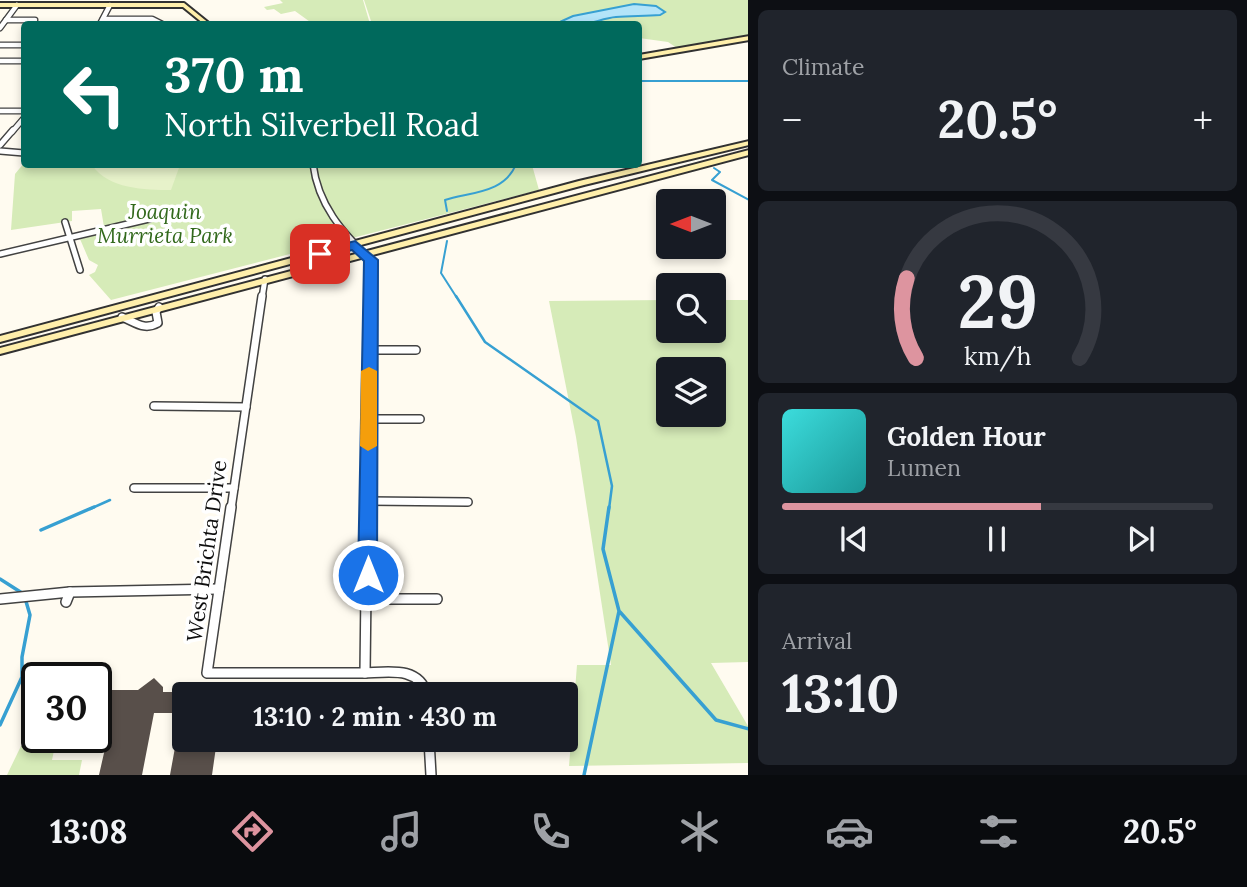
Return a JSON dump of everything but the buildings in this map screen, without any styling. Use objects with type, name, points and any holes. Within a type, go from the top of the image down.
[{"type":"main road","points":[[0,5],[181,3],[202,21]]},
{"type":"main road","points":[[642,56],[748,38]]},
{"type":"main road","points":[[0,351],[159,307],[355,245],[582,183],[748,143]]},
{"type":"main road","points":[[0,339],[262,274],[364,253],[748,152]]},
{"type":"street","points":[[0,28],[17,5]]},
{"type":"street","points":[[102,21],[110,5]]},
{"type":"street","points":[[6,20],[35,20]]},
{"type":"street","points":[[128,21],[157,21]]},
{"type":"street","points":[[0,45],[21,45]]},
{"type":"street","points":[[0,61],[21,61]]},
{"type":"street","points":[[0,111],[21,111]]},
{"type":"street","points":[[0,145],[21,121]]},
{"type":"street","points":[[0,151],[21,153]]},
{"type":"street","points":[[313,168],[315,186],[328,210],[355,245],[371,260],[365,673],[412,674],[422,682]]},
{"type":"street","points":[[0,254],[149,219]]},
{"type":"street","points":[[65,222],[80,270]]},
{"type":"street","name":"West Brichta Drive","points":[[262,274],[246,407],[207,673],[365,673]]},
{"type":"street","points":[[121,317],[141,327],[150,327],[158,323],[156,312],[159,307]]},
{"type":"street","points":[[369,350],[416,350]]},
{"type":"street","points":[[154,406],[246,407]]},
{"type":"street","points":[[369,419],[420,419]]},
{"type":"street","points":[[134,488],[234,488]]},
{"type":"street","points":[[368,501],[468,502]]},
{"type":"street","points":[[0,599],[69,592],[219,589]]},
{"type":"street","points":[[66,603],[69,592]]},
{"type":"street","points":[[367,599],[437,599]]},
{"type":"street","points":[[430,752],[431,775]]},
{"type":"green space","points":[[280,0],[363,0],[369,21],[309,21],[295,11],[281,14],[264,7],[283,3]]},
{"type":"green space","points":[[364,0],[748,0],[748,35],[677,48],[668,42],[642,38],[642,21],[371,21]]},
{"type":"green space","name":"Joaquin Murrieta Park","points":[[21,167],[533,168],[539,190],[111,300],[89,275],[95,272],[98,265],[89,260],[80,239],[105,233],[101,209],[72,211],[72,221],[11,230],[15,174]]},
{"type":"green space","points":[[95,168],[179,168],[171,190],[128,186],[107,179]]},
{"type":"green space","points":[[656,300],[656,343],[726,343],[726,300],[748,300],[748,662],[711,663],[748,726],[748,763],[569,766],[570,752],[578,752],[577,665],[611,665],[576,437],[549,301]]},
{"type":"green space","points":[[21,746],[21,753],[54,753],[52,760],[82,760],[79,775],[7,775]]},
{"type":"water","points":[[634,4],[656,6],[665,12],[660,15],[597,21],[562,21],[573,16]]},
{"type":"waterway","points":[[642,81],[748,81]]},
{"type":"waterway","points":[[447,211],[445,200],[496,186],[504,181],[514,168]]},
{"type":"waterway","points":[[714,168],[720,172],[712,180],[748,199]]},
{"type":"waterway","points":[[447,241],[441,273],[457,298]]},
{"type":"waterway","points":[[456,296],[485,342],[598,421],[612,486],[609,509]]},
{"type":"waterway","points":[[90,509],[110,500]]},
{"type":"waterway","points":[[41,530],[94,507]]},
{"type":"waterway","points":[[584,775],[619,611],[603,549],[609,507]]},
{"type":"waterway","points":[[0,579],[22,593]]},
{"type":"waterway","points":[[0,725],[22,677],[22,657],[30,615],[25,598]]},
{"type":"waterway","points":[[620,612],[716,720],[748,729]]},
{"type":"slow traffic","points":[[368,446],[369,371]]},
{"type":"route","points":[[320,254],[355,245],[371,260],[368,575]]}]
